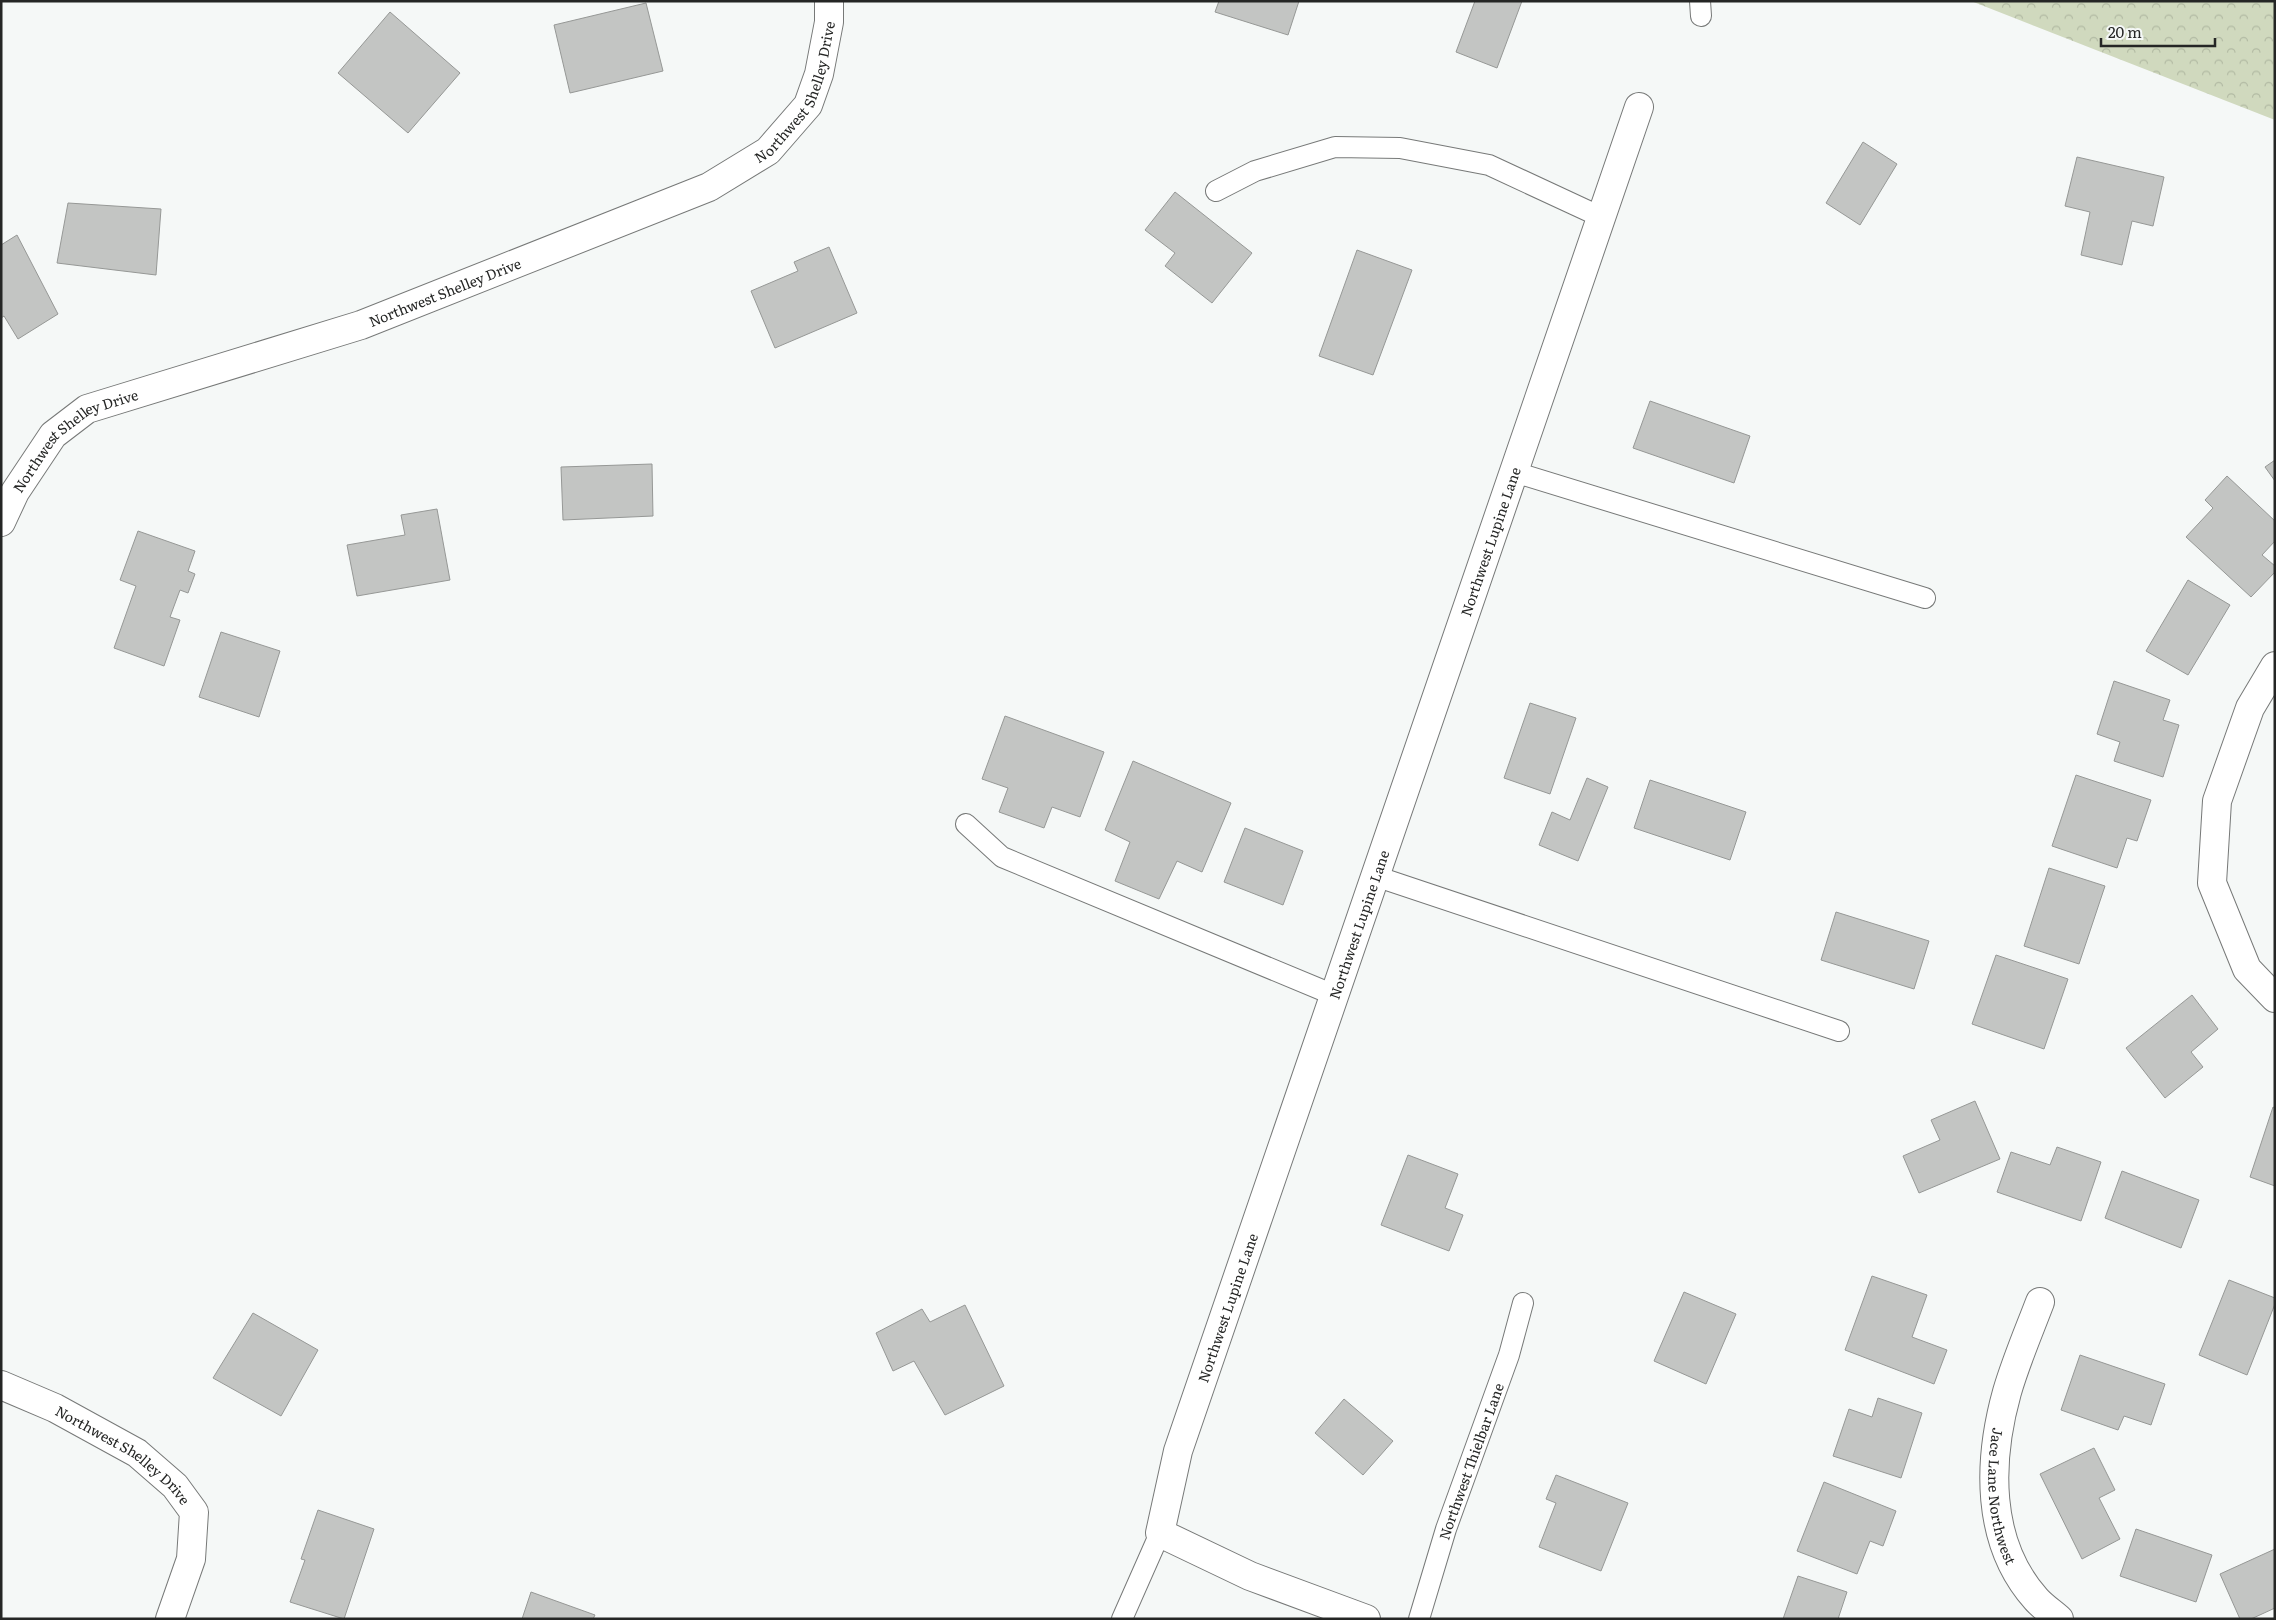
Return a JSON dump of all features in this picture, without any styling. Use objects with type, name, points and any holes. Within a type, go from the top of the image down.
[{"type":"street","name":"Northwest Shelley Drive","points":[[1,522],[15,492],[53,435],[87,409],[362,325],[709,187],[768,151],[808,105],[819,74],[829,22],[829,1]]},
{"type":"street","name":"Northwest Lupine Lane","points":[[1160,1533],[1178,1451],[1639,107]]},
{"type":"street","points":[[2275,666],[2250,708],[2217,801],[2212,883],[2246,969],[2275,998]]},
{"type":"street","name":"Jace Lane Northwest","points":[[2040,1302],[2007,1390],[1998,1434],[1994,1479],[1997,1518],[2009,1557],[2036,1599],[2059,1619]]},
{"type":"street","name":"Northwest Shelley Drive","points":[[1,1385],[55,1408],[137,1453],[175,1486],[194,1512],[191,1559],[170,1619]]},
{"type":"street","points":[[1160,1533],[1250,1576],[1366,1619]]},
{"type":"lane","points":[[1216,191],[1255,171],[1335,147],[1400,148],[1489,166],[1601,217]]},
{"type":"lane","points":[[1514,472],[1925,598]]},
{"type":"lane","points":[[966,824],[1002,857],[1334,995]]},
{"type":"lane","points":[[1375,876],[1839,1030]]},
{"type":"lane","name":"Northwest Thielbar Lane","points":[[1419,1619],[1446,1530],[1509,1355],[1522,1303]]},
{"type":"lane","points":[[1122,1619],[1160,1533]]},
{"type":"green space","points":[[1971,1],[2275,1],[2275,120]]},
{"type":"building","points":[[1219,1],[1299,1],[1288,35],[1215,12]]},
{"type":"building","points":[[1475,1],[1522,1],[1497,68],[1456,52]]},
{"type":"building","points":[[646,3],[663,71],[570,93],[554,25]]},
{"type":"building","points":[[390,12],[460,73],[408,133],[338,73]]},
{"type":"building","points":[[1863,142],[1897,164],[1860,225],[1826,203]]},
{"type":"building","points":[[2077,157],[2164,177],[2153,226],[2132,221],[2122,265],[2081,255],[2090,212],[2065,206]]},
{"type":"building","points":[[1175,192],[1252,253],[1212,303],[1165,266],[1175,253],[1145,230]]},
{"type":"building","points":[[68,203],[161,209],[156,275],[57,263]]},
{"type":"building","points":[[17,235],[58,314],[18,339],[4,316],[1,318],[1,245]]},
{"type":"building","points":[[829,247],[857,313],[775,348],[751,291],[798,271],[794,262]]},
{"type":"building","points":[[1357,250],[1412,270],[1373,375],[1319,356]]},
{"type":"building","points":[[1650,401],[1750,436],[1734,483],[1633,448]]},
{"type":"building","points":[[2275,460],[2275,481],[2265,467]]},
{"type":"building","points":[[652,464],[653,516],[563,520],[561,467]]},
{"type":"building","points":[[2227,476],[2275,521],[2275,541],[2262,555],[2275,566],[2275,572],[2251,597],[2186,537],[2213,508],[2205,500]]},
{"type":"building","points":[[437,509],[450,580],[357,596],[347,545],[405,535],[401,515]]},
{"type":"building","points":[[138,531],[195,551],[188,571],[195,574],[188,593],[180,590],[170,617],[180,620],[164,666],[114,648],[136,586],[120,580]]},
{"type":"building","points":[[2188,580],[2230,605],[2188,675],[2146,651]]},
{"type":"building","points":[[221,632],[280,651],[259,717],[199,697]]},
{"type":"building","points":[[2114,681],[2170,700],[2163,720],[2179,725],[2163,777],[2114,761],[2120,742],[2097,734]]},
{"type":"building","points":[[1530,703],[1576,718],[1550,794],[1504,778]]},
{"type":"building","points":[[1005,716],[1104,752],[1080,817],[1052,807],[1044,828],[999,812],[1008,788],[982,779]]},
{"type":"building","points":[[1133,761],[1231,803],[1202,872],[1177,861],[1159,899],[1115,881],[1130,842],[1105,830]]},
{"type":"building","points":[[2076,775],[2151,800],[2137,841],[2127,838],[2117,868],[2052,846]]},
{"type":"building","points":[[1587,778],[1608,787],[1578,861],[1539,845],[1552,812],[1570,820]]},
{"type":"building","points":[[1650,780],[1746,812],[1730,860],[1634,828]]},
{"type":"building","points":[[1245,828],[1303,851],[1283,905],[1224,882]]},
{"type":"building","points":[[2049,868],[2105,886],[2079,964],[2024,946]]},
{"type":"building","points":[[1836,912],[1929,941],[1914,989],[1821,960]]},
{"type":"building","points":[[1996,955],[2068,979],[2044,1049],[1972,1024]]},
{"type":"building","points":[[2192,995],[2218,1029],[2191,1052],[2203,1067],[2165,1098],[2126,1048]]},
{"type":"building","points":[[1975,1101],[2000,1159],[1919,1193],[1903,1156],[1940,1140],[1931,1120]]},
{"type":"building","points":[[2273,1107],[2275,1108],[2275,1186],[2250,1177]]},
{"type":"building","points":[[2057,1147],[2101,1162],[2081,1221],[1997,1192],[2011,1152],[2050,1165]]},
{"type":"building","points":[[1408,1155],[1458,1174],[1445,1208],[1463,1215],[1449,1251],[1381,1225]]},
{"type":"building","points":[[2122,1171],[2199,1200],[2181,1248],[2105,1218]]},
{"type":"building","points":[[1872,1276],[1927,1295],[1912,1337],[1947,1350],[1934,1384],[1845,1350]]},
{"type":"building","points":[[2229,1280],[2275,1298],[2275,1304],[2247,1375],[2199,1355]]},
{"type":"building","points":[[1684,1292],[1736,1314],[1706,1384],[1654,1361]]},
{"type":"building","points":[[965,1305],[1004,1386],[945,1415],[914,1361],[893,1371],[876,1333],[922,1309],[930,1322]]},
{"type":"building","points":[[253,1313],[318,1350],[281,1416],[213,1378]]},
{"type":"building","points":[[2080,1355],[2165,1384],[2151,1425],[2124,1416],[2118,1430],[2061,1410]]},
{"type":"building","points":[[1878,1398],[1922,1413],[1901,1478],[1833,1456],[1849,1409],[1872,1417]]},
{"type":"building","points":[[1344,1399],[1393,1441],[1363,1475],[1315,1433]]},
{"type":"building","points":[[2094,1448],[2115,1490],[2099,1498],[2120,1539],[2082,1559],[2040,1474]]},
{"type":"building","points":[[1556,1475],[1628,1503],[1601,1571],[1539,1547],[1556,1503],[1546,1499]]},
{"type":"building","points":[[1824,1482],[1896,1511],[1883,1546],[1870,1541],[1857,1574],[1797,1551]]},
{"type":"building","points":[[318,1510],[374,1529],[344,1619],[290,1602],[305,1560],[301,1559]]},
{"type":"building","points":[[2136,1529],[2212,1555],[2196,1602],[2120,1576]]},
{"type":"building","points":[[2275,1549],[2275,1608],[2251,1619],[2240,1619],[2220,1574]]},
{"type":"building","points":[[1798,1576],[1847,1592],[1838,1619],[1783,1619]]},
{"type":"building","points":[[531,1592],[595,1615],[593,1619],[522,1619]]}]
